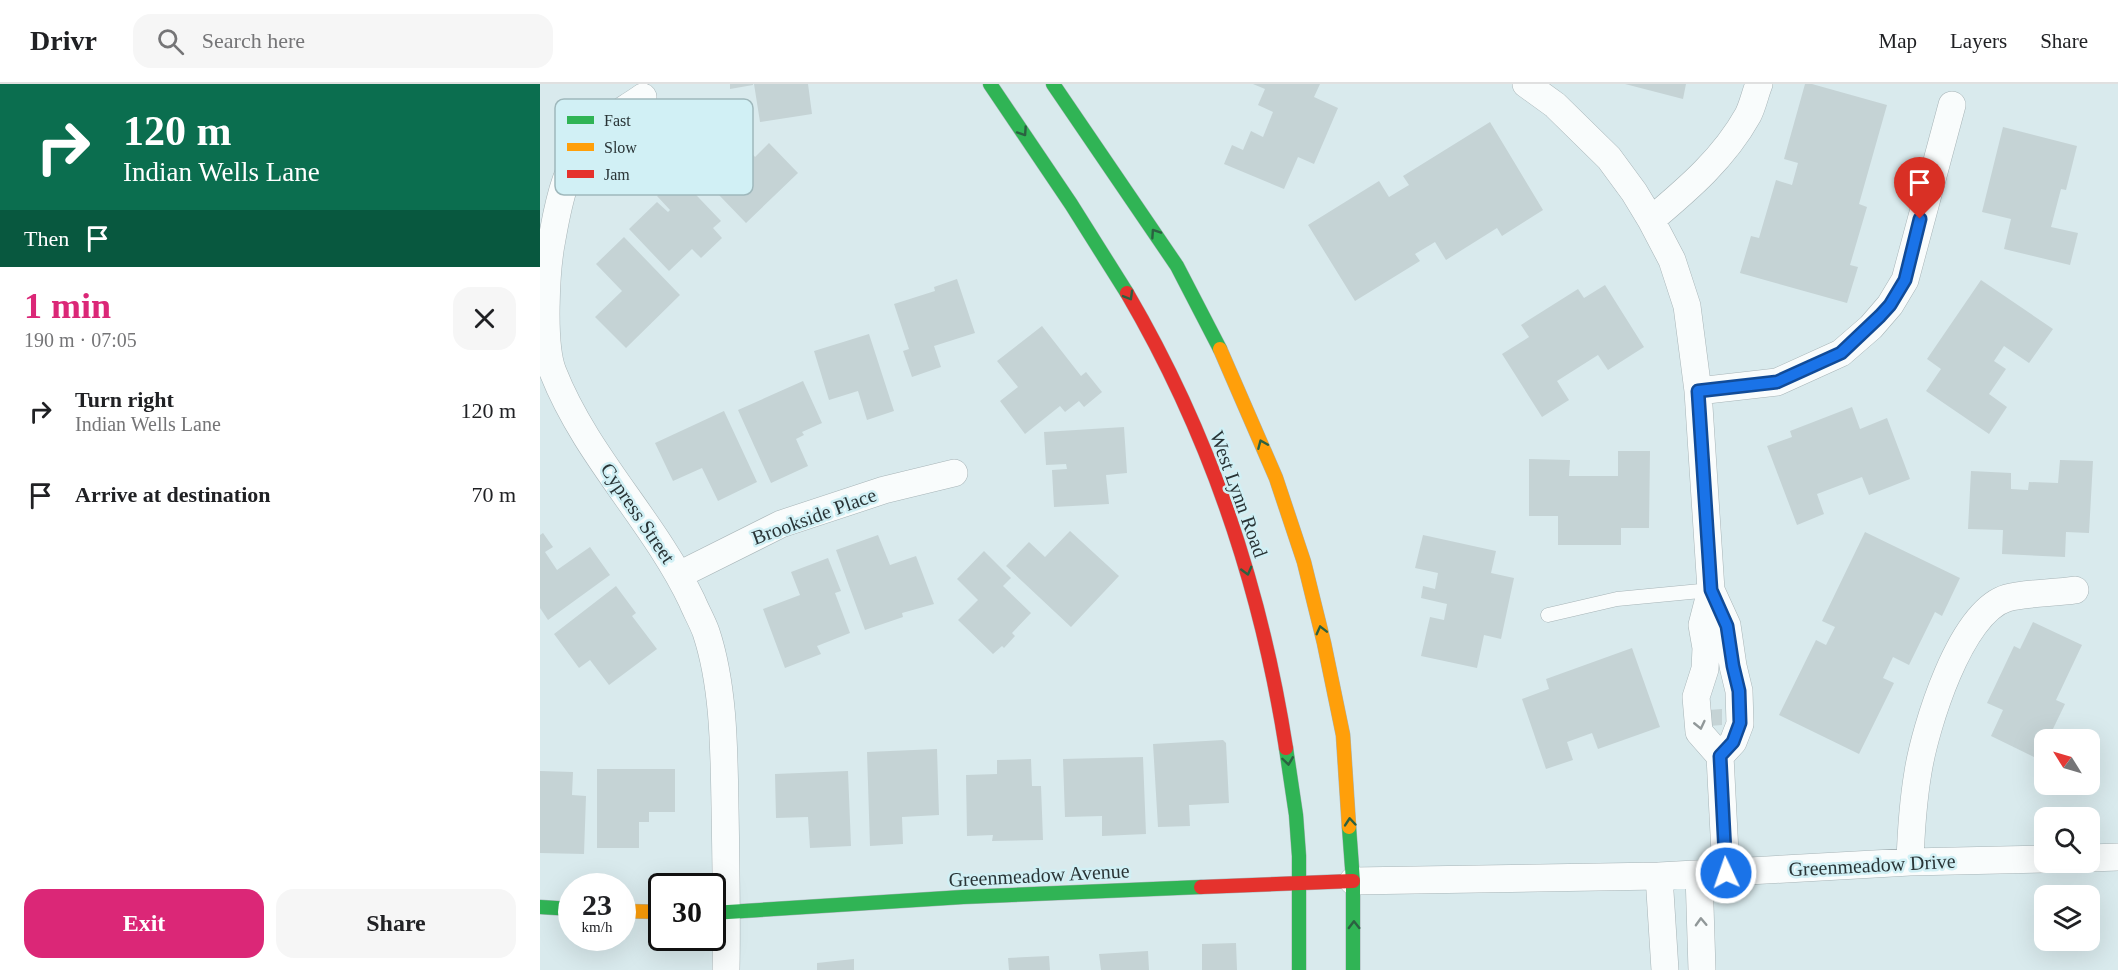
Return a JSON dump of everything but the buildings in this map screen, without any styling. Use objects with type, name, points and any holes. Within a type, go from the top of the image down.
[{"type":"main road","name":"West Lynn Road","points":[[990,84],[1109,262],[1148,329],[1212,469],[1244,560],[1265,640],[1283,723],[1298,838],[1299,970]]},
{"type":"main road","name":"West Lynn Road","points":[[1053,84],[1177,266],[1221,350],[1276,478],[1310,585],[1343,735],[1353,881],[1353,970]]},
{"type":"main road","name":"Greenmeadow Avenue","points":[[726,913],[963,897],[1353,881]]},
{"type":"main road","points":[[540,907],[558,908]]},
{"type":"street","points":[[1526,84],[1555,105],[1609,158],[1651,220],[1672,260],[1687,306],[1698,391],[1711,590],[1702,625],[1706,648],[1705,669],[1696,697],[1699,732],[1720,756],[1726,873]]},
{"type":"street","points":[[1651,220],[1696,182],[1722,154],[1749,113],[1759,84]]},
{"type":"street","points":[[1698,391],[1777,382],[1841,353],[1871,327],[1890,305],[1905,280],[1952,105]]},
{"type":"street","name":"Cypress Street","points":[[560,195],[549,252],[543,333],[552,370],[572,409],[679,575],[706,632],[721,699],[724,762],[721,873]]},
{"type":"street","name":"Brookside Place","points":[[679,575],[781,524],[885,490],[954,472]]},
{"type":"street","points":[[1711,590],[1727,626],[1733,666],[1738,681],[1740,723],[1733,742],[1720,756]]},
{"type":"street","points":[[1910,862],[1912,815],[1918,769],[1930,722],[1948,674],[1973,624],[2005,598],[2074,590]]},
{"type":"street","points":[[1699,687],[1709,677],[1720,672],[1731,674],[1738,681]]},
{"type":"street","points":[[2100,858],[2118,857]]},
{"type":"street","name":"Greenmeadow Drive","points":[[1353,881],[1659,876],[1910,862],[2034,859]]},
{"type":"street","points":[[1699,874],[1702,970]]},
{"type":"street","points":[[1659,876],[1665,970]]},
{"type":"street","name":"Cypress Street","points":[[724,951],[726,970]]},
{"type":"lane","points":[[1548,615],[1617,599],[1711,590]]},
{"type":"traffic: fast","points":[[990,84],[1071,204],[1127,293]]},
{"type":"traffic: fast","points":[[1053,84],[1177,266],[1220,349]]},
{"type":"traffic: fast","points":[[1286,748],[1296,815],[1299,856],[1299,970]]},
{"type":"traffic: fast","points":[[1349,827],[1353,881],[1353,970]]},
{"type":"traffic: fast","points":[[726,912],[963,897],[1201,887]]},
{"type":"traffic: fast","points":[[540,907],[558,908]]},
{"type":"traffic: slow","points":[[1220,349],[1276,478],[1304,562],[1343,735],[1349,827]]},
{"type":"traffic: slow","points":[[636,911],[648,912]]},
{"type":"traffic: jam","points":[[1127,293],[1183,401],[1228,513],[1262,629],[1286,748]]},
{"type":"traffic: jam","points":[[1201,887],[1353,881]]},
{"type":"route","points":[[1726,873],[1720,756],[1733,742],[1740,723],[1739,691],[1727,626],[1711,590],[1698,391],[1777,382],[1841,353],[1871,327],[1890,305],[1905,280],[1920,219]]}]
